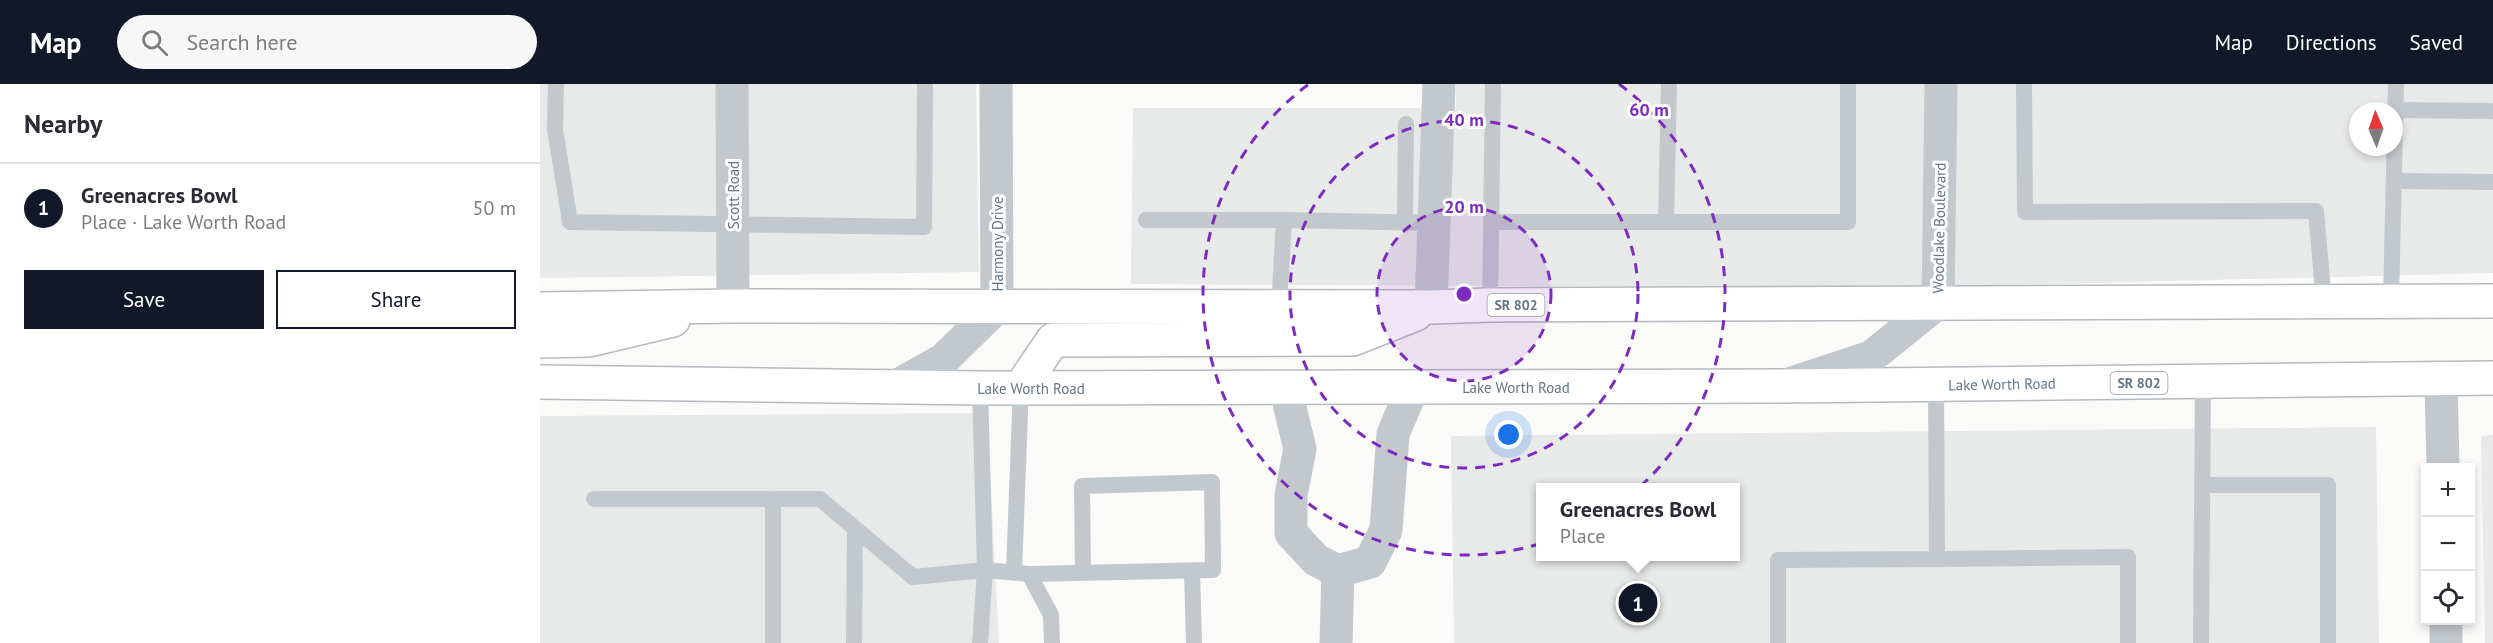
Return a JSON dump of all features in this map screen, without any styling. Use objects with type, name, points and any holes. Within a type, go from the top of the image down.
[{"type":"main road","name":"SR 802","points":[[540,309],[733,306],[1431,307],[2493,301]]},
{"type":"main road","points":[[540,341],[589,340],[733,306]]},
{"type":"main road","points":[[1021,387],[1053,340],[1353,339],[1431,307]]},
{"type":"main road","name":"Lake Worth Road","points":[[540,382],[980,388],[1785,386],[2493,378]]},
{"type":"street","name":"Scott Road","points":[[732,84],[733,306]]},
{"type":"street","name":"Harmony Drive","points":[[893,388],[943,360],[997,307],[996,84]]},
{"type":"street","points":[[1431,307],[1419,223],[1439,84]]},
{"type":"street","name":"Woodlake Boulevard","points":[[1785,386],[1871,357],[1938,303],[1941,84]]},
{"type":"street","points":[[2441,380],[2443,463]]},
{"type":"street","points":[[1285,387],[1300,449],[1291,495],[1291,533],[1316,560],[1338,571],[1370,562],[1386,530],[1393,434],[1413,387]]},
{"type":"street","points":[[1336,643],[1338,571]]},
{"type":"street","points":[[2446,625],[2446,643]]},
{"type":"lane","points":[[556,84],[555,129],[570,222],[924,226],[925,84]]},
{"type":"lane","points":[[1490,305],[1493,84]]},
{"type":"lane","points":[[1666,222],[1669,84]]},
{"type":"lane","points":[[1491,222],[1848,222],[1848,84]]},
{"type":"lane","points":[[2024,84],[2025,212],[2316,211],[2324,302]]},
{"type":"lane","points":[[2396,84],[2396,102]]},
{"type":"lane","points":[[2403,110],[2490,114]]},
{"type":"lane","points":[[1146,220],[1419,223],[1406,124]]},
{"type":"lane","points":[[2391,302],[2395,156]]},
{"type":"lane","points":[[2395,181],[2489,179]]},
{"type":"lane","points":[[1280,307],[1284,220]]},
{"type":"lane","points":[[2201,643],[2203,382]]},
{"type":"lane","points":[[1936,384],[1936,559]]},
{"type":"lane","points":[[1021,387],[1022,573],[1051,615],[1052,643]]},
{"type":"lane","points":[[980,388],[985,570],[980,643]]},
{"type":"lane","points":[[594,498],[820,499],[913,577],[985,570],[1022,573],[1083,573],[1192,571],[1213,570],[1212,482],[1082,486],[1083,573]]},
{"type":"lane","points":[[2202,485],[2328,485],[2328,643]]},
{"type":"lane","points":[[773,500],[773,643]]},
{"type":"lane","points":[[854,643],[855,529]]},
{"type":"lane","points":[[1778,643],[1778,560],[2128,557],[2128,643]]},
{"type":"lane","points":[[1192,571],[1194,643]]},
{"type":"shaded area","points":[[540,84],[976,84],[979,272],[540,278]]},
{"type":"shaded area","points":[[1456,84],[2493,84],[2493,273],[1888,288],[1131,284],[1133,108],[1456,108]]},
{"type":"shaded area","points":[[987,413],[999,643],[540,643],[540,416]]},
{"type":"shaded area","points":[[2376,427],[2379,643],[1454,643],[1451,436]]},
{"type":"shaded area","points":[[2493,435],[2493,643],[2485,643],[2481,436]]},
{"type":"place","name":"Greenacres Bowl","points":[[1638,603]]}]
